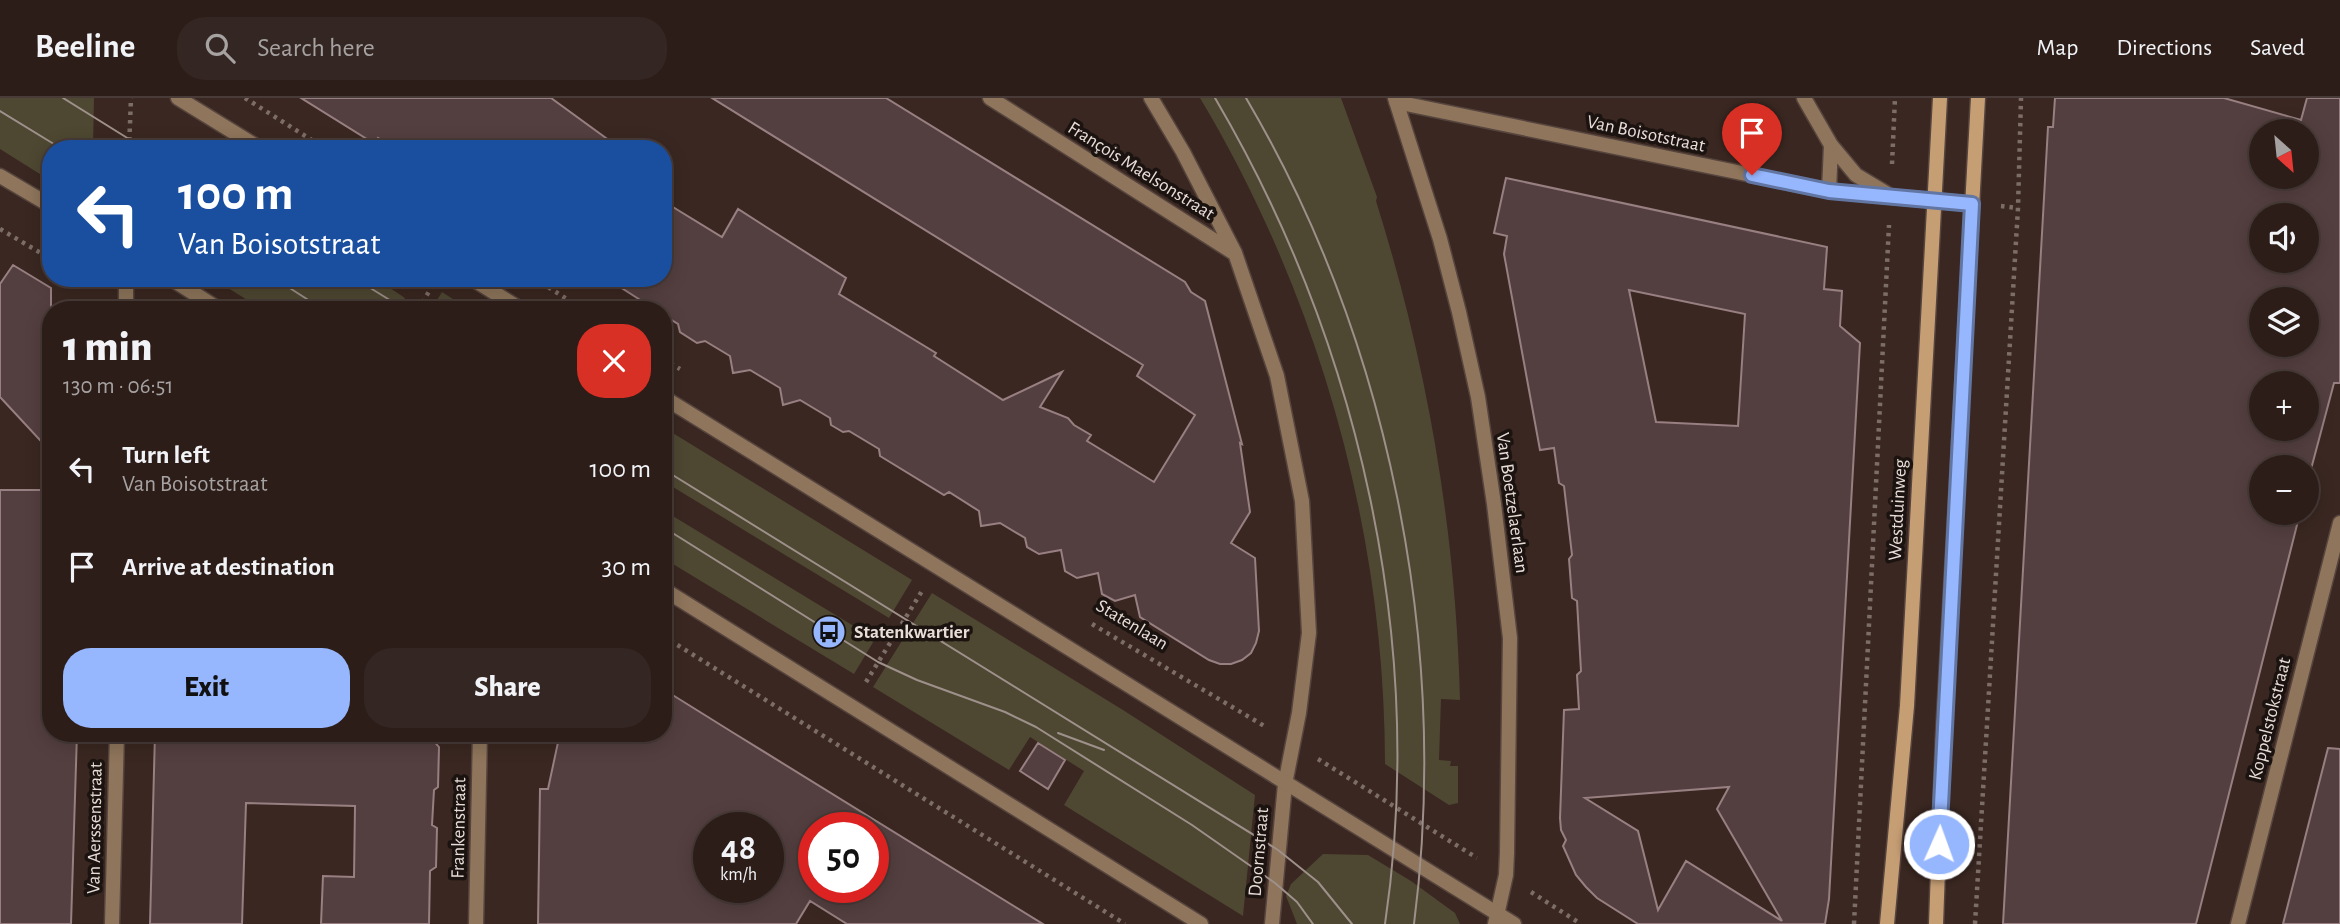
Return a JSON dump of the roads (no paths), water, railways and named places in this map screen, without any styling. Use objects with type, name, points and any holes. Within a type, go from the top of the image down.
[{"type":"main road","name":"Westduinweg","points":[[1886,924],[1907,706],[1940,98]]},
{"type":"main road","points":[[1936,924],[1943,736],[1978,98]]},
{"type":"street","points":[[178,98],[246,140]]},
{"type":"street","name":"François Maelsonstraat","points":[[990,98],[1236,253]]},
{"type":"street","points":[[1151,98],[1236,253],[1277,376],[1302,501],[1309,633],[1294,743],[1285,784]]},
{"type":"street","points":[[1804,98],[1831,145],[1856,175],[1890,196]]},
{"type":"street","name":"Van Boisotstraat","points":[[1395,100],[1829,191],[1972,204]]},
{"type":"street","name":"Van Boetzelaerlaan","points":[[1395,100],[1440,239],[1459,313],[1478,397],[1494,504],[1510,638],[1506,875],[1496,919]]},
{"type":"street","points":[[1829,191],[1831,145]]},
{"type":"street","points":[[0,176],[42,201]]},
{"type":"street","points":[[184,287],[206,301]]},
{"type":"street","points":[[485,287],[508,301]]},
{"type":"street","points":[[672,403],[1285,784],[1496,919],[1514,924]]},
{"type":"street","name":"Koppelstokstraat","points":[[2238,924],[2340,523]]},
{"type":"street","points":[[672,595],[1201,924]]},
{"type":"street","name":"Van Aerssenstraat","points":[[112,924],[117,742]]},
{"type":"street","name":"Frankenstraat","points":[[476,924],[480,742]]},
{"type":"street","name":"Doornstraat","points":[[1272,924],[1285,784]]},
{"type":"tram line","points":[[63,98],[131,140]]},
{"type":"tram line","points":[[1215,98],[1265,192],[1308,291],[1343,392],[1370,497],[1388,603],[1396,710],[1396,817],[1385,924]]},
{"type":"tram line","points":[[1246,98],[1296,192],[1338,290],[1371,392],[1397,497],[1414,604],[1423,711],[1423,818],[1414,924]]},
{"type":"tram line","points":[[0,111],[47,140]]},
{"type":"tram line","points":[[288,287],[310,301]]},
{"type":"tram line","points":[[369,287],[391,301]]},
{"type":"tram line","points":[[672,475],[1278,850],[1318,882],[1352,924]]},
{"type":"tram line","points":[[672,533],[878,662],[1036,727],[1192,825],[1275,883],[1297,902],[1313,924]]},
{"type":"tram line","points":[[1058,733],[1104,750]]},
{"type":"place","name":"Statenkwartier","points":[[829,632]]}]
